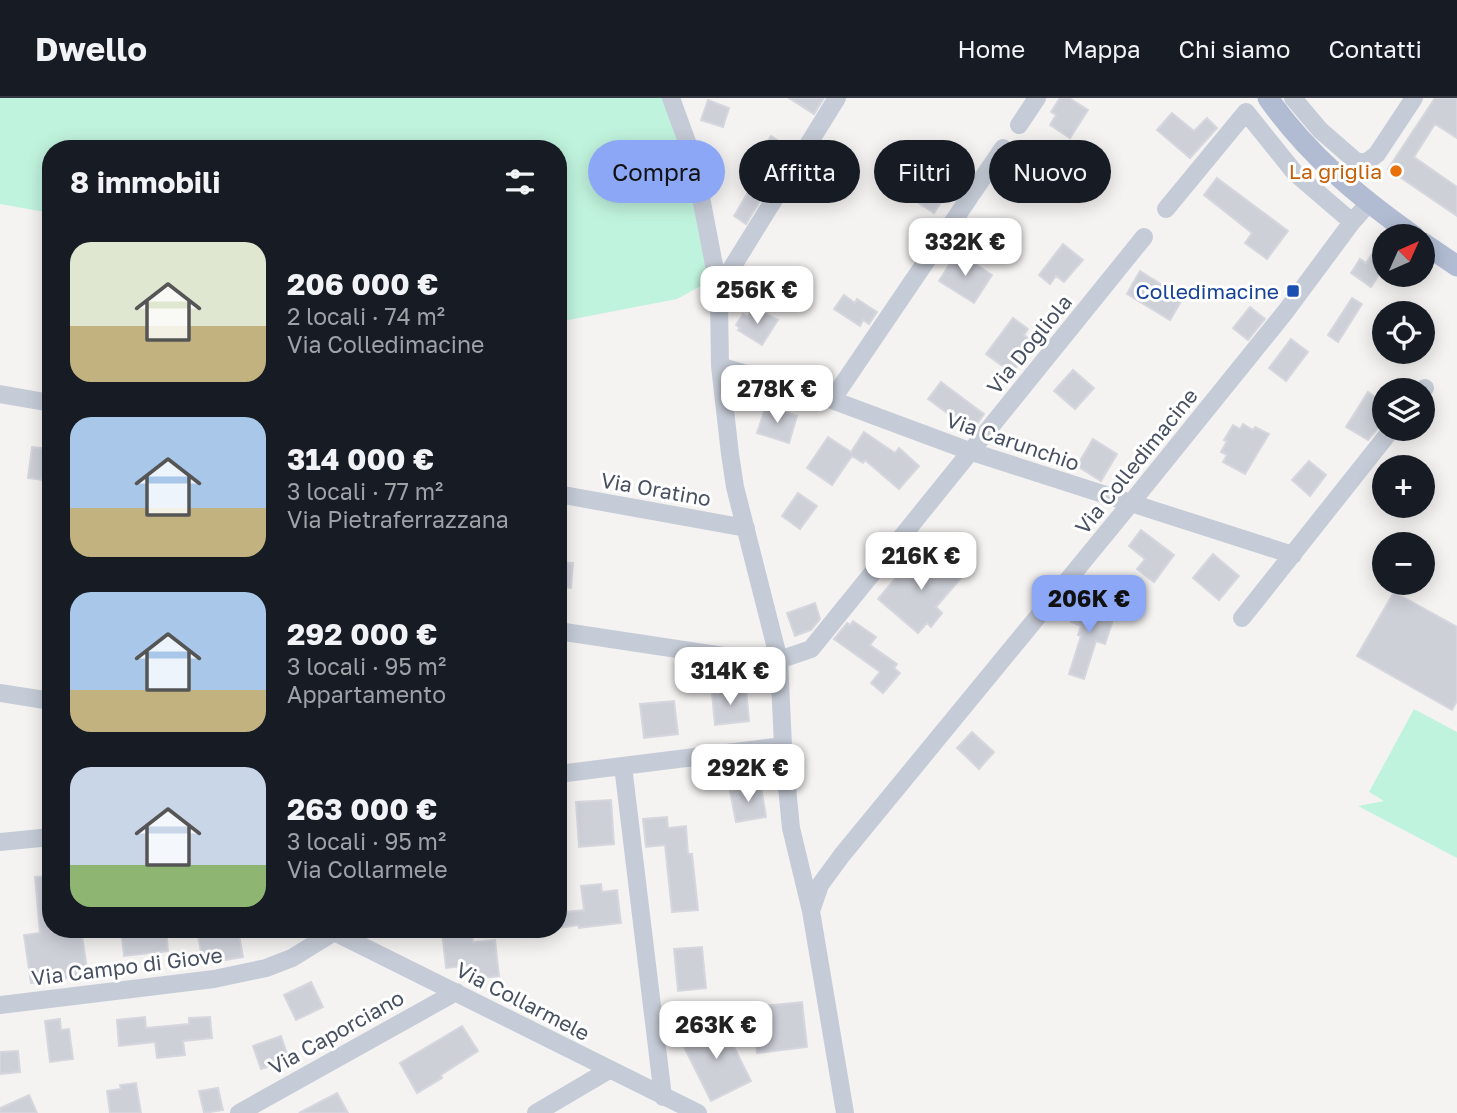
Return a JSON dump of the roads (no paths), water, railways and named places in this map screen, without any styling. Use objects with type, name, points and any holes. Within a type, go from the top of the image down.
[{"type":"main road","points":[[1268,98],[1317,158],[1369,204],[1397,224]]},
{"type":"main road","points":[[1435,251],[1457,266]]},
{"type":"street","points":[[671,98],[694,161],[718,290],[720,366],[730,454],[779,660],[783,746],[791,828],[811,911],[843,1112]]},
{"type":"street","points":[[718,290],[837,98]]},
{"type":"street","points":[[1019,125],[1037,98]]},
{"type":"street","points":[[1293,98],[1320,130],[1358,163],[1377,155],[1413,98]]},
{"type":"street","points":[[1166,209],[1242,105],[1295,173],[1352,222]]},
{"type":"street","points":[[832,400],[989,169]]},
{"type":"street","name":"Via Colledimacine","points":[[811,911],[820,886],[842,855],[1131,503],[1369,204]]},
{"type":"street","name":"Via Dogliola","points":[[779,660],[801,654],[818,643],[1144,237]]},
{"type":"street","points":[[1435,245],[1457,251]]},
{"type":"street","name":"Via Carunchio","points":[[720,366],[832,400],[972,452],[1293,555]]},
{"type":"street","points":[[0,394],[42,401]]},
{"type":"street","points":[[1242,618],[1383,441]]},
{"type":"street","name":"Via Oratino","points":[[567,496],[746,528]]},
{"type":"street","points":[[567,632],[750,660],[779,660]]},
{"type":"street","points":[[0,693],[42,700]]},
{"type":"street","points":[[567,773],[783,746]]},
{"type":"street","points":[[623,766],[663,1097]]},
{"type":"street","points":[[0,842],[42,838]]},
{"type":"street","name":"Via Campo di Giove","points":[[0,1005],[214,979],[266,968],[292,958],[321,938]]},
{"type":"street","name":"Via Collarmele","points":[[345,938],[698,1113]]},
{"type":"street","name":"Via Caporciano","points":[[239,1113],[456,992]]},
{"type":"street","points":[[536,1113],[609,1070]]},
{"type":"place","name":"La griglia","points":[[1396,171]]},
{"type":"place","name":"Colledimacine","points":[[1293,291]]}]
